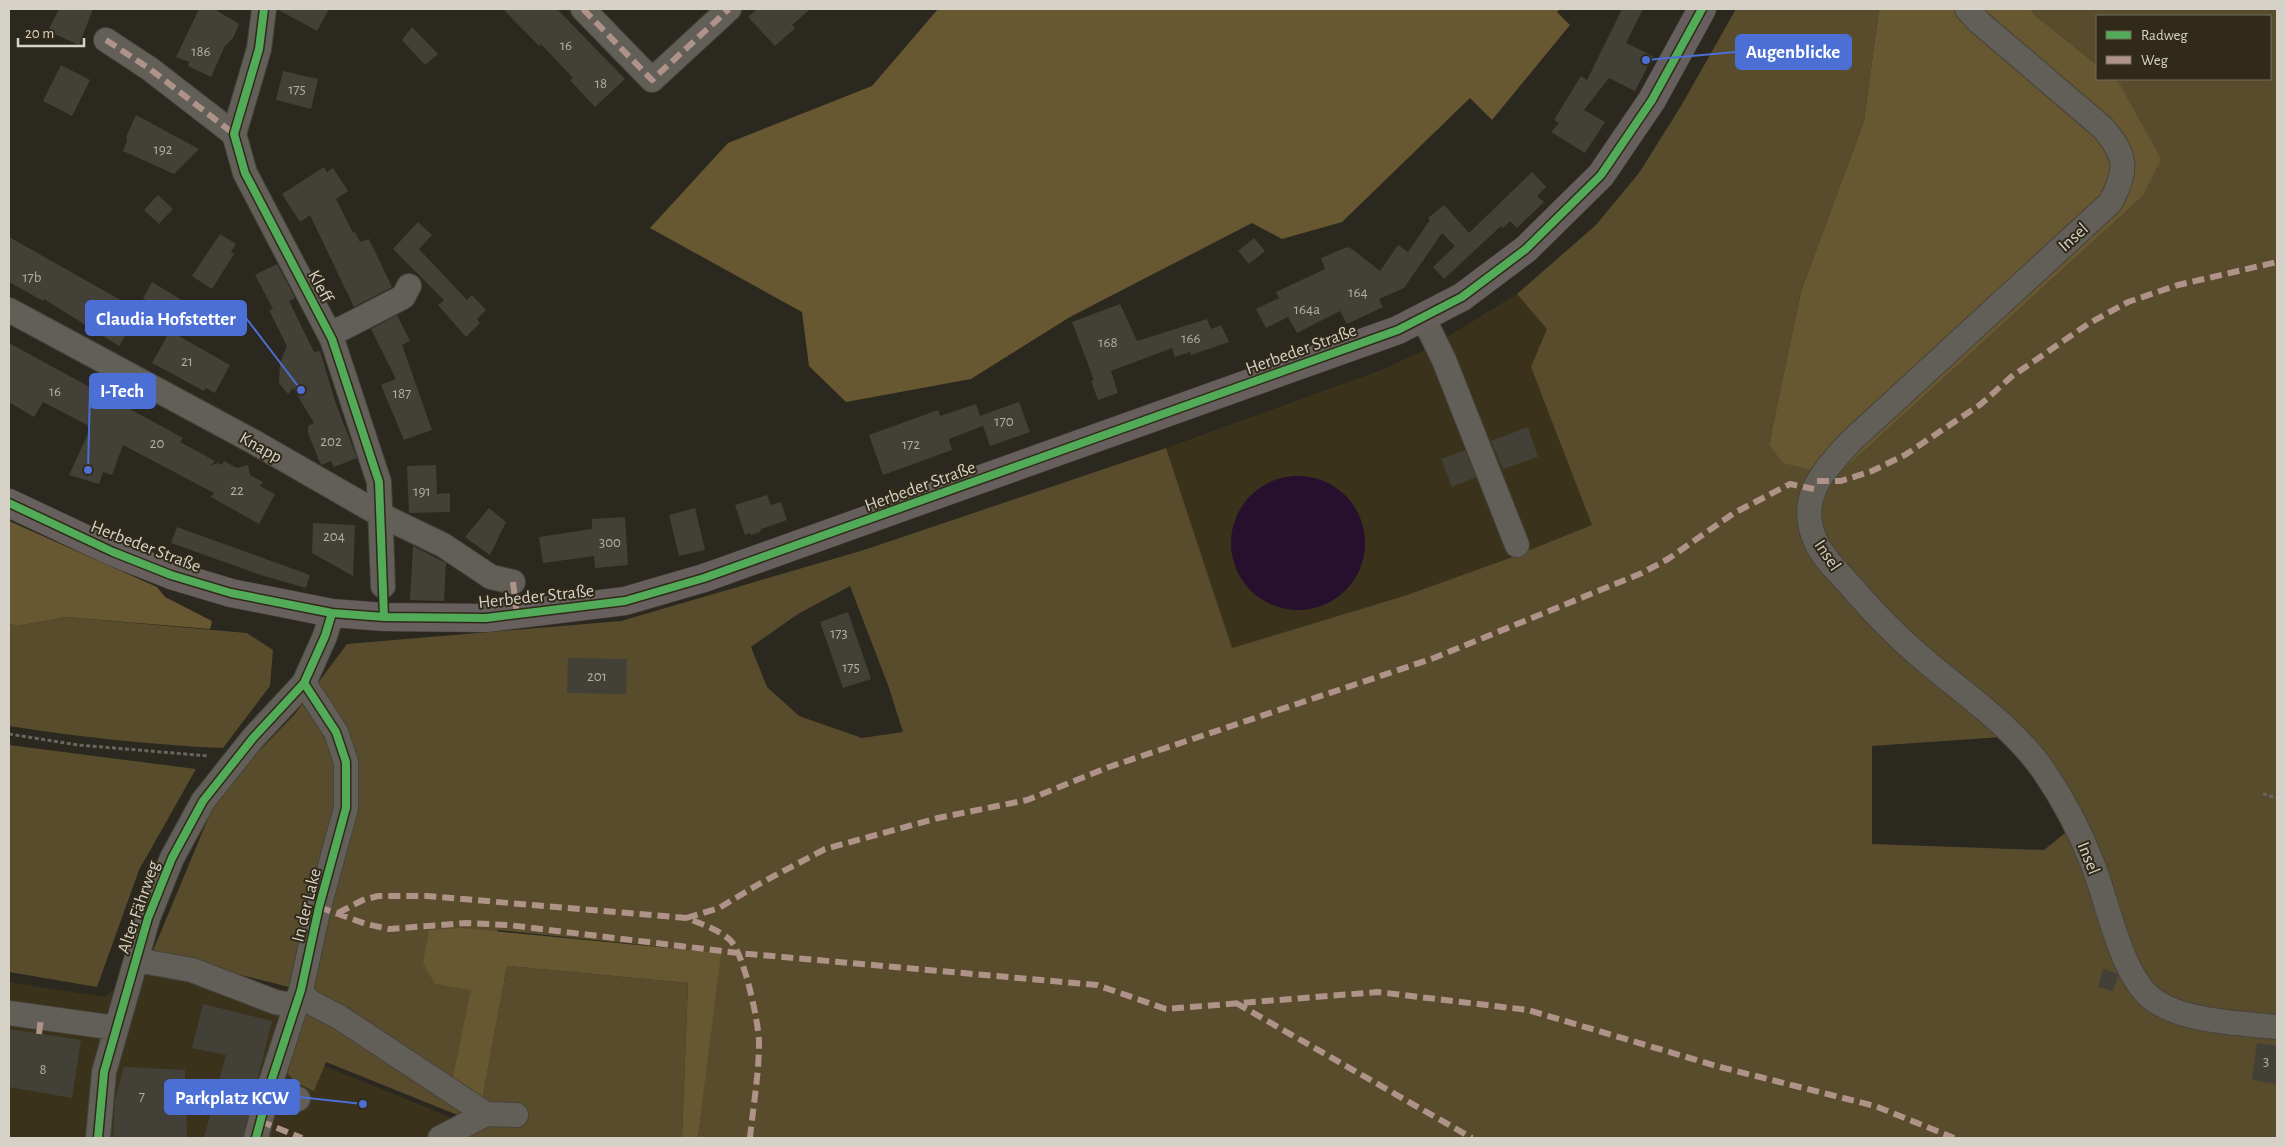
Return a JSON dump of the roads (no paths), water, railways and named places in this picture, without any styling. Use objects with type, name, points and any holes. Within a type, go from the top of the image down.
[{"type":"main road","name":"Herbeder Straße","points":[[9,503],[113,552],[171,575],[231,593],[332,613],[384,618],[486,618],[625,601],[704,578],[1398,330],[1462,297],[1526,249],[1601,175],[1652,100],[1702,9]]},
{"type":"street","points":[[106,40],[150,69],[234,134],[259,49],[264,9]]},
{"type":"street","points":[[582,9],[652,80],[729,9]]},
{"type":"street","name":"Insel","points":[[1967,9],[1978,22],[2103,128],[2116,144],[2123,159],[2123,174],[2110,203],[1850,441],[1833,461],[1817,481],[1810,498],[1809,518],[1816,543],[1857,594],[1926,662],[1995,718],[2038,763],[2055,786],[2076,826],[2093,865],[2127,964],[2149,996],[2164,1007],[2187,1015],[2277,1027]]},
{"type":"street","name":"Kleff","points":[[234,134],[245,173],[329,332],[379,482],[383,586]]},
{"type":"street","points":[[329,332],[351,324],[403,297],[408,286]]},
{"type":"street","name":"Knapp","points":[[9,310],[254,442],[381,515],[443,545],[491,577],[513,582]]},
{"type":"street","points":[[1423,317],[1444,360],[1516,544]]},
{"type":"street","name":"Alter Fährweg","points":[[98,1138],[104,1072],[148,918],[172,858],[203,801],[253,738],[304,683],[325,636],[332,613]]},
{"type":"street","name":"In der Lake","points":[[258,1130],[270,1085],[299,998],[319,907],[346,808],[346,762],[336,732],[304,683]]},
{"type":"street","points":[[136,960],[192,970],[262,997],[299,998],[308,1001],[339,1018],[486,1114]]},
{"type":"street","points":[[9,1013],[116,1028]]},
{"type":"street","points":[[270,1085],[298,1099]]},
{"type":"street","points":[[440,1138],[486,1114],[516,1115]]},
{"type":"place","name":"Augenblicke","points":[[1646,60]]},
{"type":"place","name":"Claudia Hofstetter","points":[[301,390]]},
{"type":"place","name":"I-Tech","points":[[88,470]]},
{"type":"place","name":"Parkplatz KCW","points":[[363,1104]]}]
